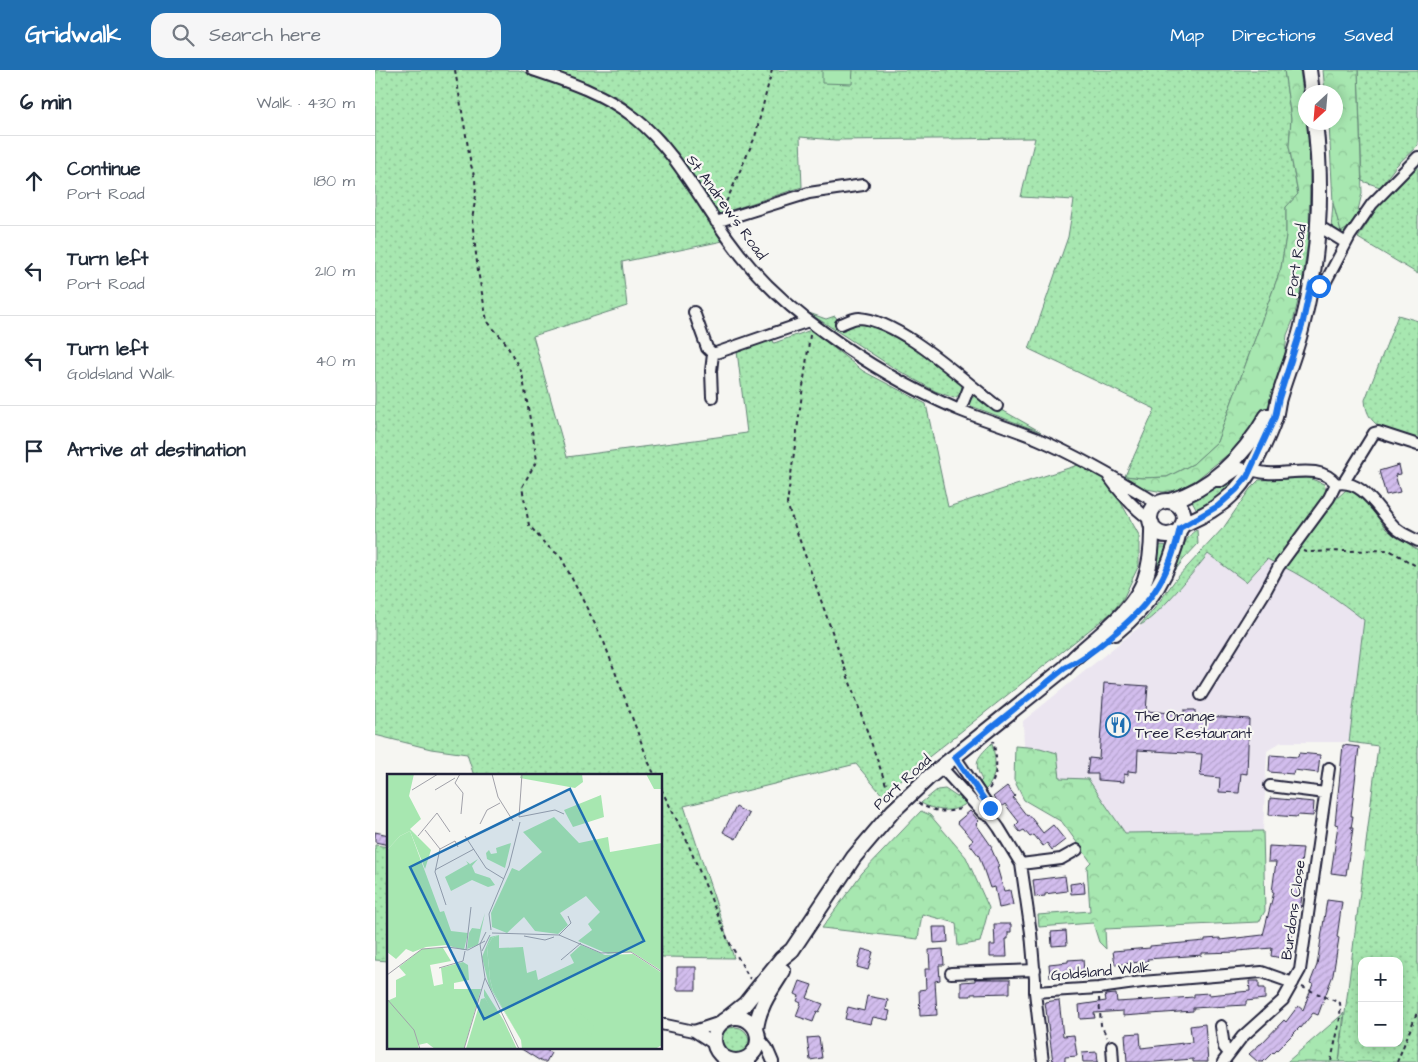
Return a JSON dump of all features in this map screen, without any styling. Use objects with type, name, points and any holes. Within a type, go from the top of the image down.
[{"type":"main road","points":[[1309,70],[1311,85]]},
{"type":"main road","name":"Port Road","points":[[1065,668],[1084,659],[1131,620],[1149,601],[1163,580],[1181,527],[1211,512],[1226,500],[1247,477],[1275,417],[1279,398],[1300,334],[1311,284],[1318,229],[1319,183],[1316,130]]},
{"type":"main road","name":"Port Road","points":[[1164,502],[1188,494],[1210,481],[1241,454],[1279,398]]},
{"type":"main road","points":[[1164,502],[1175,502],[1184,514],[1181,527],[1172,534],[1166,534],[1155,529],[1151,522],[1151,512],[1164,502]]},
{"type":"main road","name":"Port Road","points":[[723,1021],[745,1004],[781,959],[792,950],[854,857],[898,806],[941,767],[1065,668],[1079,652],[1124,613],[1137,596],[1149,570],[1152,542],[1151,522]]},
{"type":"main road","name":"Port Road","points":[[714,1045],[724,1059],[742,1061],[750,1057],[755,1051],[757,1022],[762,1005],[788,964],[792,950]]},
{"type":"main road","points":[[712,1062],[715,1031],[723,1021],[732,1017],[740,1017],[752,1023],[757,1034]]},
{"type":"street","name":"St Andrew's Road","points":[[533,70],[583,87],[613,102],[635,118],[658,139],[686,174],[721,220],[731,243],[756,272],[813,324],[861,358],[893,377],[960,410],[1046,443],[1089,464],[1108,476],[1164,502]]},
{"type":"street","points":[[1311,284],[1319,286],[1325,283],[1347,243],[1372,204],[1418,157]]},
{"type":"street","points":[[721,220],[809,193],[863,185]]},
{"type":"street","points":[[1318,229],[1325,230],[1347,243]]},
{"type":"street","points":[[694,312],[707,348],[713,354]]},
{"type":"street","points":[[841,324],[857,318],[874,320],[898,331],[933,355],[997,406]]},
{"type":"street","points":[[713,354],[813,324]]},
{"type":"street","points":[[712,397],[711,371],[713,354]]},
{"type":"street","points":[[960,410],[970,385]]},
{"type":"street","points":[[1201,695],[1279,566],[1374,434],[1378,432],[1418,445]]},
{"type":"street","points":[[1210,481],[1221,481],[1240,468],[1268,473],[1315,472],[1340,483],[1357,486],[1398,529],[1418,541]]},
{"type":"street","name":"St Andrew's Road","points":[[1108,476],[1132,505],[1151,522]]},
{"type":"street","name":"Goldsland Walk","points":[[955,757],[977,798]]},
{"type":"street","name":"Goldsland Walk","points":[[941,767],[990,808],[991,817],[1008,840],[1021,864],[1035,970],[1035,992],[1099,988],[1142,982],[1262,972],[1293,983]]},
{"type":"street","name":"Burdons Close","points":[[1223,1062],[1241,1037],[1283,1000],[1300,970],[1329,768]]},
{"type":"street","points":[[1270,786],[1325,793]]},
{"type":"street","points":[[1021,864],[1061,858],[1077,850]]},
{"type":"street","points":[[951,973],[1035,970]]},
{"type":"street","points":[[1035,992],[1043,1062]]},
{"type":"street","points":[[694,1031],[723,1021]]},
{"type":"street","points":[[663,1024],[694,1031],[714,1045]]},
{"type":"street","points":[[1221,1026],[1224,1047],[1229,1053]]},
{"type":"street","points":[[757,1034],[767,1048],[773,1062]]},
{"type":"street","points":[[1112,1046],[1113,1062]]},
{"type":"path","points":[[455,70],[475,179],[476,195],[473,220],[477,271],[487,321],[505,342],[522,373],[537,460],[522,487],[529,525],[546,545],[561,557],[604,642],[654,774]]},
{"type":"path","points":[[721,220],[723,210],[755,137],[772,70]]},
{"type":"path","points":[[813,324],[787,504],[892,800],[898,806]]},
{"type":"path","points":[[1292,548],[1306,552],[1389,550],[1418,567]]},
{"type":"path","points":[[918,803],[939,812],[953,812],[977,798],[991,786],[996,771],[997,760],[993,740]]},
{"type":"path","points":[[663,793],[683,834],[728,940],[751,982]]},
{"type":"path","points":[[1293,983],[1341,1003],[1331,1062]]},
{"type":"path","points":[[1099,988],[1101,1025],[1112,1046]]},
{"type":"path","points":[[1397,1062],[1418,1010]]},
{"type":"shaded area","points":[[1208,554],[1267,559],[1300,575],[1364,620],[1349,742],[1281,742],[1267,751],[1263,831],[1125,833],[1088,779],[1060,778],[1040,748],[1024,747],[1023,721],[1148,620],[1184,584]]},
{"type":"green space","points":[[375,70],[519,70],[597,98],[626,116],[652,141],[678,173],[723,241],[622,262],[627,306],[533,336],[567,457],[747,433],[737,351],[772,338],[774,343],[811,330],[863,371],[926,404],[948,507],[1078,465],[1101,476],[1119,499],[1139,535],[1139,565],[1123,599],[1111,613],[901,779],[884,797],[856,764],[684,806],[734,958],[663,957],[663,774],[473,774],[467,754],[431,749],[375,735]]},
{"type":"green space","points":[[553,70],[1284,70],[1291,119],[1289,146],[1298,195],[1286,207],[1286,236],[1281,268],[1217,442],[1193,464],[1167,477],[1142,478],[1125,476],[1155,409],[1029,349],[1068,237],[1074,200],[1021,197],[1035,138],[835,140],[800,137],[802,187],[719,214],[664,136],[620,98]]},
{"type":"green space","points":[[822,70],[853,70],[852,84],[822,83]]},
{"type":"green space","points":[[1284,70],[1300,70],[1302,85],[1298,85],[1298,130],[1307,130],[1310,168],[1309,235],[1302,284],[1294,318],[1287,335],[1285,353],[1269,405],[1232,451],[1196,480],[1177,490],[1163,492],[1141,488],[1130,482],[1125,476],[1142,478],[1167,477],[1193,464],[1217,442],[1281,268],[1286,236],[1286,207],[1298,194],[1289,146],[1291,119]]},
{"type":"green space","points":[[1323,70],[1358,70],[1362,193],[1355,224],[1341,232],[1333,203],[1329,130],[1343,130],[1343,85],[1324,85]]},
{"type":"green space","points":[[1358,70],[1418,70],[1418,145],[1396,166],[1380,187],[1362,181]]},
{"type":"green space","points":[[1418,165],[1418,274],[1358,238],[1382,200]]},
{"type":"green space","points":[[1333,203],[1341,231],[1355,224],[1347,236],[1342,236],[1331,229]]},
{"type":"green space","points":[[809,313],[826,319],[835,316],[837,319],[835,325],[839,328],[864,322],[901,338],[961,384],[961,392],[954,398],[935,391],[894,368]]},
{"type":"green space","points":[[1398,315],[1418,321],[1418,440],[1383,429],[1376,424],[1367,410],[1365,400]]},
{"type":"green space","points":[[976,395],[999,413],[1002,410],[1041,432],[971,406],[969,403],[970,399]]},
{"type":"green space","points":[[1242,473],[1216,499],[1197,510],[1191,499]]},
{"type":"green space","points":[[1309,478],[1324,484],[1325,496],[1275,563],[1267,559],[1246,582],[1208,554],[1165,604],[1140,625],[1176,579],[1224,527],[1250,489],[1259,480]]},
{"type":"green space","points":[[1346,490],[1354,490],[1362,496],[1386,529],[1418,550],[1418,1062],[1339,1062],[1378,746],[1349,742],[1364,620],[1325,591],[1282,566],[1334,501]]},
{"type":"green space","points":[[1197,530],[1198,544],[1171,576],[1185,543]]},
{"type":"green space","points":[[1159,545],[1169,546],[1155,582],[1148,587],[1156,563]]},
{"type":"green space","points":[[992,743],[995,768],[992,780],[985,790],[980,782],[982,780],[977,763],[980,755]]},
{"type":"green space","points":[[1015,746],[1040,748],[1057,753],[1060,778],[1088,779],[1125,833],[1263,831],[1265,911],[1259,922],[1105,929],[1106,949],[1099,942],[1093,923],[1039,927],[1038,915],[1090,911],[1087,866],[1091,862],[1062,822],[1024,800],[1014,780]]},
{"type":"green space","points":[[945,789],[957,797],[959,795],[967,803],[956,809],[944,810],[932,808],[921,803],[937,790]]},
{"type":"green space","points":[[921,811],[930,815],[966,857],[989,908],[980,942],[958,946],[956,923],[922,914],[918,939],[822,928],[862,873]]},
{"type":"green space","points":[[375,845],[387,847],[387,961],[375,960]]},
{"type":"green space","points":[[1344,1013],[1339,1062],[1287,1062]]},
{"type":"green space","points":[[735,1027],[745,1031],[749,1041],[745,1051],[735,1055],[725,1051],[721,1041],[725,1031]]},
{"type":"building","points":[[1399,465],[1401,474],[1395,475],[1400,492],[1386,495],[1379,471]]},
{"type":"building","points":[[1104,683],[1148,686],[1146,711],[1184,714],[1184,710],[1195,710],[1195,715],[1249,719],[1247,774],[1241,773],[1239,793],[1219,792],[1220,778],[1200,776],[1202,754],[1138,750],[1137,772],[1128,771],[1128,775],[1124,774],[1124,782],[1098,780],[1098,774],[1087,774],[1089,758],[1099,759]]},
{"type":"building","points":[[1343,745],[1359,747],[1351,816],[1353,816],[1351,828],[1353,828],[1346,875],[1331,873],[1338,825],[1335,824]]},
{"type":"building","points":[[1299,753],[1320,755],[1318,773],[1294,770],[1293,774],[1269,772],[1270,755],[1298,757]]},
{"type":"building","points":[[1007,786],[1015,796],[1013,798],[1043,833],[1053,825],[1065,840],[1052,850],[1047,843],[1043,846],[1034,835],[1030,837],[1024,830],[1020,832],[1015,826],[1019,822],[1005,804],[1001,807],[993,797]]},
{"type":"building","points":[[1270,798],[1314,802],[1313,816],[1269,815]]},
{"type":"building","points":[[736,807],[749,814],[736,839],[723,832]]},
{"type":"building","points":[[970,811],[979,821],[976,824],[992,847],[999,866],[997,867],[1004,891],[1010,890],[1013,905],[999,908],[995,887],[990,888],[979,856],[969,843],[973,840],[957,822]]},
{"type":"building","points":[[375,832],[387,835],[387,845],[375,842]]},
{"type":"building","points":[[1269,846],[1303,848],[1297,897],[1302,897],[1300,908],[1298,907],[1287,959],[1271,956],[1272,948],[1238,952],[1202,953],[1202,955],[1147,959],[1148,961],[1115,965],[1113,951],[1205,941],[1205,939],[1220,938],[1220,940],[1263,935],[1274,892],[1272,892],[1276,862],[1268,862]]},
{"type":"building","points":[[1065,876],[1067,891],[1035,897],[1033,880]]},
{"type":"building","points":[[1084,882],[1085,893],[1071,894],[1070,884]]},
{"type":"building","points":[[1327,900],[1342,902],[1333,975],[1318,1015],[1313,1013],[1301,1028],[1274,1053],[1263,1062],[1258,1062],[1249,1054],[1284,1020],[1286,1022],[1298,1006],[1303,1010],[1313,984],[1310,983],[1317,965]]},
{"type":"building","points":[[994,924],[1011,924],[1011,932],[1008,932],[1008,939],[1006,939],[1007,957],[990,957],[990,945],[995,945]]},
{"type":"building","points":[[933,927],[947,927],[948,942],[934,943]]},
{"type":"building","points":[[1066,931],[1067,945],[1052,946],[1051,932]]},
{"type":"building","points":[[862,949],[873,952],[868,970],[857,967]]},
{"type":"building","points":[[943,949],[944,965],[939,965],[940,980],[935,981],[937,1015],[920,1016],[919,990],[926,989],[925,969],[930,969],[929,950]]},
{"type":"building","points":[[1083,959],[1084,972],[1050,977],[1049,964]]},
{"type":"building","points":[[677,967],[696,967],[696,990],[677,990]]},
{"type":"building","points":[[975,979],[1010,979],[1010,993],[961,996],[961,982],[975,981]]},
{"type":"building","points":[[800,981],[812,985],[807,998],[823,1004],[819,1012],[817,1011],[813,1022],[796,1016],[801,1003],[797,1001],[799,996],[795,994]]},
{"type":"building","points":[[1249,981],[1259,981],[1259,988],[1265,988],[1265,999],[1246,1001],[1246,1005],[1193,1008],[1193,1011],[1123,1016],[1123,1011],[1094,1013],[1095,1018],[1080,1019],[1079,1005],[1106,1001],[1105,995],[1116,994],[1117,1002],[1194,997],[1194,994],[1209,993],[1209,995],[1250,991]]},
{"type":"building","points":[[867,996],[888,1000],[886,1010],[890,1011],[888,1020],[873,1017],[871,1024],[845,1019],[848,1007],[864,1011]]},
{"type":"building","points":[[1059,1000],[1063,1036],[1074,1035],[1077,1056],[1065,1057],[1065,1062],[1053,1062],[1045,1002]]},
{"type":"building","points":[[1205,1024],[1208,1062],[1193,1062],[1193,1059],[1127,1062],[1125,1034],[1140,1033],[1141,1048],[1192,1042],[1190,1026]]},
{"type":"building","points":[[819,1037],[822,1058],[810,1060],[807,1038]]},
{"type":"building","points":[[523,1050],[546,1050],[551,1053],[546,1062],[542,1062]]},
{"type":"building","points":[[1097,1052],[1098,1062],[1083,1062],[1082,1053]]},
{"type":"place","name":"The Orange Tree Restaurant","points":[[1118,725]]},
{"type":"route","points":[[990,808],[955,757],[1065,668],[1084,659],[1131,620],[1149,601],[1163,580],[1176,547],[1180,528],[1211,512],[1226,500],[1247,477],[1275,417],[1279,398],[1302,326],[1311,284],[1319,286]]}]
